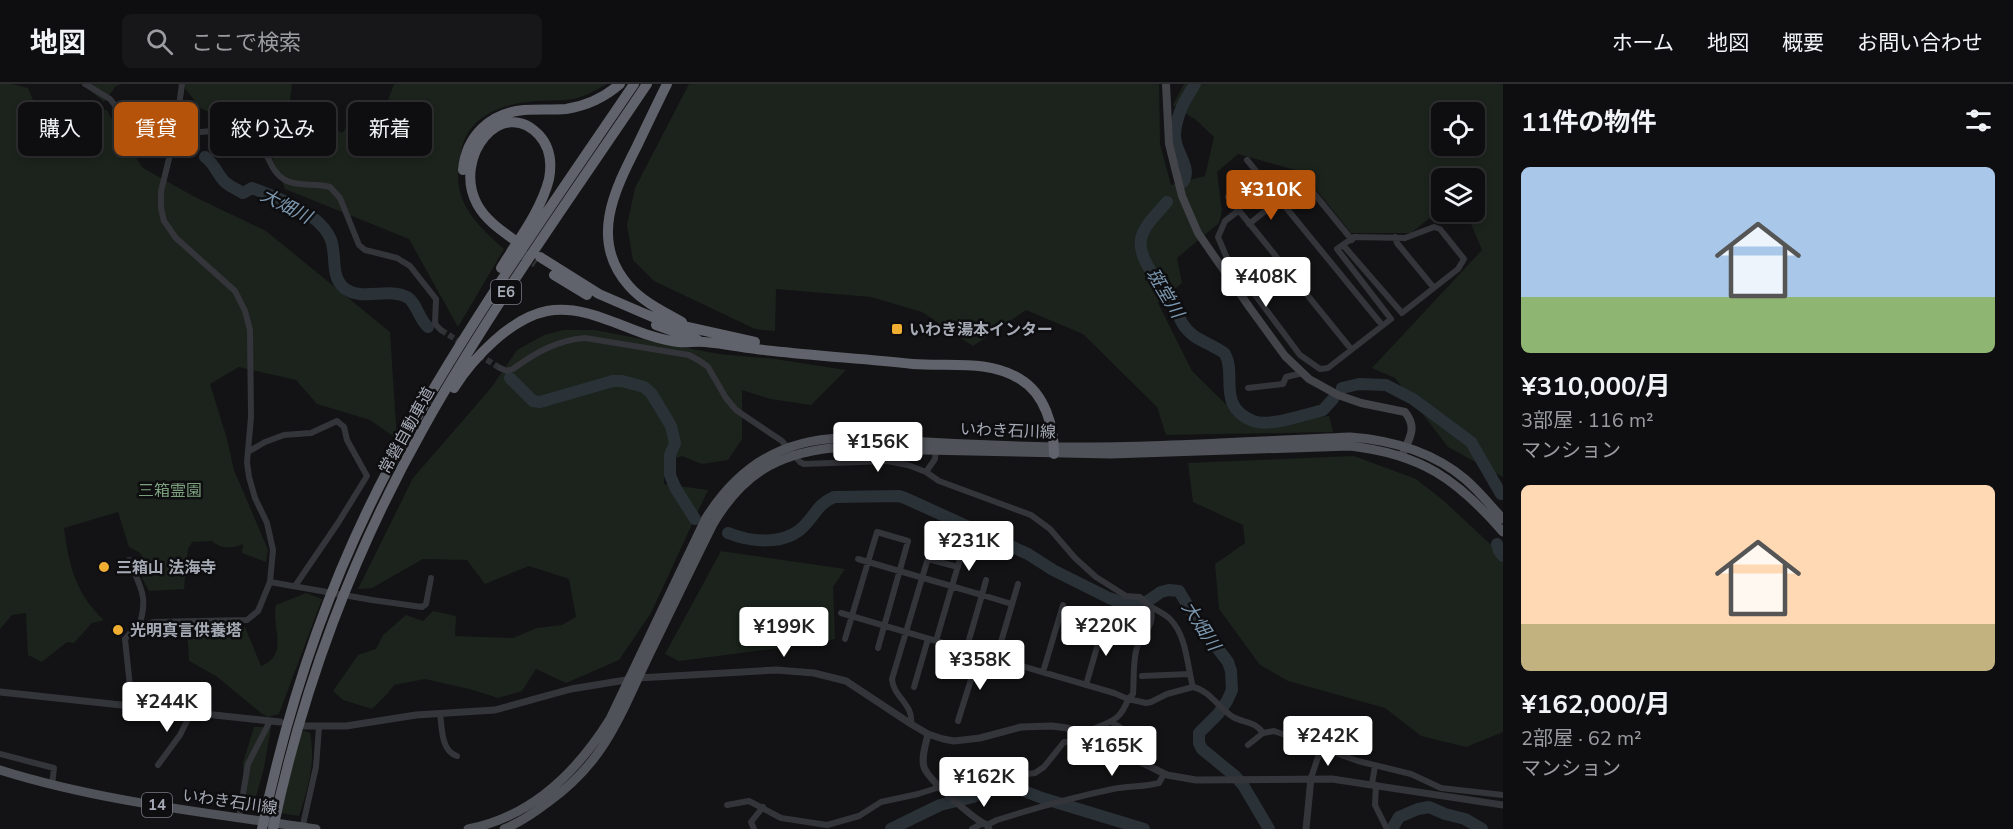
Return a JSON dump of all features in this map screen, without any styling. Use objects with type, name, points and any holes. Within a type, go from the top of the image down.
[{"type":"highway","points":[[441,376],[539,206],[547,186],[550,161],[546,144],[536,132],[516,123],[495,128],[483,137],[474,152],[470,176],[471,190],[477,205],[486,217],[511,242],[482,223],[474,214],[463,183],[464,163],[474,137],[492,119],[501,115],[523,110],[553,110],[578,106],[599,98],[620,84]]},
{"type":"highway","name":"常磐自動車道","points":[[273,829],[270,814],[295,697],[327,607],[391,464],[441,376],[505,274],[634,84]]},
{"type":"highway","name":"常磐自動車道","points":[[262,829],[270,814],[319,661],[381,509],[423,428],[514,279],[647,84]]},
{"type":"highway","points":[[667,84],[615,191],[609,213],[608,240],[617,270],[629,286],[647,301],[689,326]]},
{"type":"highway","points":[[704,342],[620,311],[570,286],[538,260],[623,305],[665,322],[758,343],[918,357],[936,363]]},
{"type":"highway","points":[[381,509],[460,379],[500,336],[525,319],[546,312],[567,310],[579,311],[667,340],[993,369],[1020,378],[1035,392],[1045,407],[1054,450]]},
{"type":"main road","points":[[1166,84],[1171,156],[1190,217],[1198,232],[1285,356],[1303,373],[1338,395],[1361,403],[1405,412],[1411,419],[1413,427],[1403,451]]},
{"type":"main road","name":"いわき石川線","points":[[504,829],[535,812],[556,796],[589,765],[606,743],[713,524],[724,506],[751,477],[801,443],[838,439],[936,447],[1054,450],[1350,437],[1376,439],[1442,464],[1465,478],[1503,519]]},
{"type":"main road","name":"いわき石川線","points":[[468,829],[487,827],[537,800],[558,784],[576,765],[610,719],[706,518],[718,500],[735,480],[758,462],[790,451]]},
{"type":"main road","name":"いわき石川線","points":[[1403,451],[1443,474],[1484,510],[1503,532]]},
{"type":"main road","name":"いわき石川線","points":[[0,770],[52,785],[137,802],[316,829]]},
{"type":"street","points":[[85,84],[110,99],[114,104]]},
{"type":"street","points":[[179,102],[182,84]]},
{"type":"street","points":[[198,134],[227,130],[251,135],[263,148],[277,174],[286,180],[330,187],[340,198],[359,245],[365,250],[405,262],[432,294],[436,303],[435,324],[441,330]]},
{"type":"street","points":[[132,706],[125,639],[132,631],[139,626],[154,622],[247,620],[258,611],[270,582],[273,550],[267,523],[255,498],[249,477],[250,330],[245,311],[235,291],[176,238],[164,221],[161,191],[169,156]]},
{"type":"street","points":[[1247,160],[1382,325]]},
{"type":"street","points":[[1303,180],[1352,240]]},
{"type":"street","points":[[1228,197],[1351,349]]},
{"type":"street","points":[[1249,224],[1279,200]]},
{"type":"street","points":[[1238,211],[1225,221],[1218,237],[1226,256],[1300,355],[1320,369],[1328,368],[1391,319],[1337,249],[1354,237],[1405,238],[1434,227],[1440,229],[1464,259],[1458,269],[1402,313],[1343,245]]},
{"type":"street","points":[[1395,237],[1397,243],[1434,288]]},
{"type":"street","points":[[1267,331],[1276,325]]},
{"type":"street","points":[[500,369],[507,371],[513,369],[554,344],[569,339],[585,338],[689,355],[708,367],[726,398],[736,410],[782,441],[804,464],[887,461],[908,465],[926,472],[939,481],[1031,515],[1050,529],[1075,558],[1096,577],[1126,596],[1140,597],[1149,606],[1169,618],[1183,645],[1193,687]]},
{"type":"street","points":[[1248,388],[1283,384],[1286,377],[1303,373]]},
{"type":"street","points":[[248,452],[284,435],[311,433],[337,421],[344,427],[347,440],[367,476],[297,586]]},
{"type":"street","points":[[926,472],[934,459],[936,447]]},
{"type":"street","points":[[845,639],[877,532],[908,541],[878,648]]},
{"type":"street","points":[[911,724],[910,710],[892,683],[934,538]]},
{"type":"street","points":[[936,641],[962,552]]},
{"type":"street","points":[[858,558],[1012,603]]},
{"type":"street","points":[[928,559],[958,567]]},
{"type":"street","points":[[129,560],[144,597],[144,610],[139,626]]},
{"type":"street","points":[[270,582],[422,607],[426,604],[431,578]]},
{"type":"street","points":[[966,650],[986,580]]},
{"type":"street","points":[[996,659],[1018,584]]},
{"type":"street","points":[[1043,672],[1063,605]]},
{"type":"street","points":[[727,805],[749,801],[781,818],[827,825],[859,816],[881,802],[918,794],[982,774],[1013,776],[1035,773],[1064,742],[1086,742],[1087,736],[1095,727],[1113,723],[1125,708],[1128,699],[1133,694],[1138,644],[1153,617],[1149,606]]},
{"type":"street","points":[[841,614],[1125,696],[1142,703],[1193,687],[1205,692],[1231,716],[1256,725],[1263,733]]},
{"type":"street","points":[[1086,685],[1104,622]]},
{"type":"street","points":[[914,687],[928,639]]},
{"type":"street","points":[[958,721],[979,654]]},
{"type":"street","points":[[305,726],[346,726],[440,713],[495,710],[572,689],[628,679],[776,670],[834,677],[855,686],[928,734],[954,741],[965,741],[1021,727],[1067,728],[1164,774],[1186,780],[1311,778],[1374,785],[1503,805]]},
{"type":"street","points":[[1142,676],[1190,674]]},
{"type":"street","points":[[0,692],[280,722]]},
{"type":"street","points":[[158,765],[180,735],[191,712]]},
{"type":"street","points":[[440,713],[446,748],[457,756]]},
{"type":"street","points":[[239,818],[248,764],[270,721]]},
{"type":"street","points":[[1113,723],[1146,743]]},
{"type":"street","points":[[302,828],[316,767],[318,727]]},
{"type":"street","points":[[1248,745],[1263,733],[1274,731],[1375,766],[1411,774],[1442,788],[1503,795]]},
{"type":"street","points":[[928,734],[923,761],[924,768],[939,788],[986,826]]},
{"type":"street","points":[[1306,829],[1311,778],[1321,748]]},
{"type":"street","points":[[0,754],[54,768],[52,785]]},
{"type":"street","points":[[1375,766],[1375,805],[1385,826]]},
{"type":"street","points":[[972,829],[1072,798],[1159,783],[1164,774]]},
{"type":"street","points":[[754,829],[751,822],[763,807]]},
{"type":"green space","name":"三箱霊園","points":[[0,84],[12,84],[28,88],[33,100],[48,102],[18,102],[18,156],[102,156],[102,109],[107,110],[114,123],[114,156],[135,156],[143,168],[195,197],[266,231],[390,332],[397,439],[370,420],[317,404],[296,380],[239,367],[210,384],[234,470],[268,550],[266,562],[242,553],[243,544],[227,547],[219,546],[212,541],[192,542],[188,549],[184,589],[149,591],[142,578],[150,569],[140,553],[129,547],[118,512],[64,528],[75,578],[86,599],[104,620],[92,623],[74,643],[67,642],[42,662],[28,655],[26,613],[12,615],[0,629]]},
{"type":"green space","points":[[82,84],[122,84],[116,86],[104,102]]},
{"type":"green space","points":[[182,84],[292,84],[290,101],[292,102],[210,102],[210,112],[200,108],[198,102],[196,102]]},
{"type":"green space","points":[[394,84],[607,84],[573,99],[526,102],[504,107],[484,116],[469,131],[463,144],[459,164],[458,178],[463,202],[476,222],[504,249],[458,327],[409,239],[285,189],[271,156],[336,156],[336,130],[342,133],[348,125],[348,156],[432,156],[432,102],[387,102]]},
{"type":"green space","points":[[689,84],[1159,84],[1160,144],[1171,185],[1205,176],[1214,137],[1196,120],[1173,105],[1184,84],[1503,84],[1503,477],[1448,447],[1395,378],[1372,368],[1482,250],[1470,222],[1485,222],[1485,168],[1431,168],[1431,217],[1411,233],[1351,233],[1302,172],[1238,154],[1217,172],[1222,211],[1219,223],[1177,258],[1182,283],[1158,303],[1192,371],[1246,424],[1329,416],[1333,432],[1166,435],[1157,407],[1083,334],[1026,310],[973,346],[922,312],[871,297],[776,289],[775,331],[755,329],[654,281],[633,260],[627,225],[635,188]]},
{"type":"green space","points":[[563,330],[595,330],[719,354],[775,359],[846,370],[811,405],[770,399],[742,390],[742,439],[728,460],[702,464],[682,456],[664,462],[664,484],[708,490],[651,613],[619,660],[566,683],[536,669],[522,691],[498,698],[425,679],[394,685],[372,709],[343,700],[333,691],[358,655],[376,649],[383,635],[406,615],[423,621],[433,611],[456,616],[455,636],[513,638],[537,628],[562,625],[576,617],[569,579],[529,566],[485,584],[467,560],[423,559],[372,588],[358,589],[413,478],[491,388],[517,350],[544,335]]},
{"type":"green space","points":[[1354,456],[1416,479],[1444,501],[1503,556],[1503,732],[1466,747],[1421,736],[1385,708],[1288,681],[1260,665],[1219,609],[1215,564],[1245,543],[1243,525],[1193,502],[1188,463]]},
{"type":"green space","points":[[721,551],[845,569],[833,587],[835,639],[679,661],[665,654]]},
{"type":"green space","points":[[306,593],[322,599],[279,714],[268,717],[261,713],[216,676],[189,661],[187,627],[245,627],[261,666],[270,661],[275,655],[278,640],[276,605]]},
{"type":"green space","points":[[254,727],[271,727],[264,768],[252,811],[244,810],[243,763]]},
{"type":"green space","points":[[302,730],[310,733],[312,764],[299,816],[280,813]]},
{"type":"waterway","name":"斑堂川","points":[[1183,182],[1186,171],[1177,147],[1175,133],[1180,113],[1195,84]]},
{"type":"waterway","name":"大畑川","points":[[205,157],[212,163],[223,180],[232,187],[243,193],[252,188],[273,196],[297,207],[318,221],[331,240],[335,272],[344,288],[359,294],[392,293],[407,297],[428,327]]},
{"type":"waterway","name":"斑堂川","points":[[1167,202],[1145,228],[1141,244],[1142,253],[1154,276],[1169,293],[1188,331],[1225,354],[1228,362],[1231,399],[1235,407],[1242,415],[1253,421],[1267,423],[1323,410],[1333,399]]},
{"type":"waterway","name":"大畑川","points":[[510,378],[533,401],[540,402],[613,381],[644,387],[651,393],[671,426],[675,443],[670,455],[670,475],[695,519]]},
{"type":"waterway","name":"斑堂川","points":[[1342,388],[1359,384],[1386,385],[1413,399],[1471,442],[1501,494]]},
{"type":"waterway","name":"大畑川","points":[[728,533],[757,540],[787,537],[804,526],[820,506],[834,497],[899,496],[1028,554],[1053,570],[1123,603],[1142,605],[1161,592],[1179,591],[1199,624],[1228,662],[1231,671],[1232,690],[1218,714],[1199,733],[1199,743],[1202,749],[1243,785],[1269,829]]},
{"type":"waterway","name":"斑堂川","points":[[1497,544],[1503,556]]},
{"type":"waterway","points":[[891,829],[940,805],[973,797],[988,787],[1009,787],[1024,791],[1144,829]]},
{"type":"waterway","points":[[1392,829],[1399,817],[1429,807],[1465,819],[1482,829]]},
{"type":"tunnel","points":[[509,245],[536,263]]},
{"type":"tunnel","points":[[441,330],[463,344]]},
{"type":"tunnel","points":[[479,355],[500,368]]},
{"type":"place","name":"いわき湯本インター","points":[[897,329]]},
{"type":"place","name":"三箱山 法海寺","points":[[104,567]]},
{"type":"place","name":"光明真言供養塔","points":[[118,630]]}]
